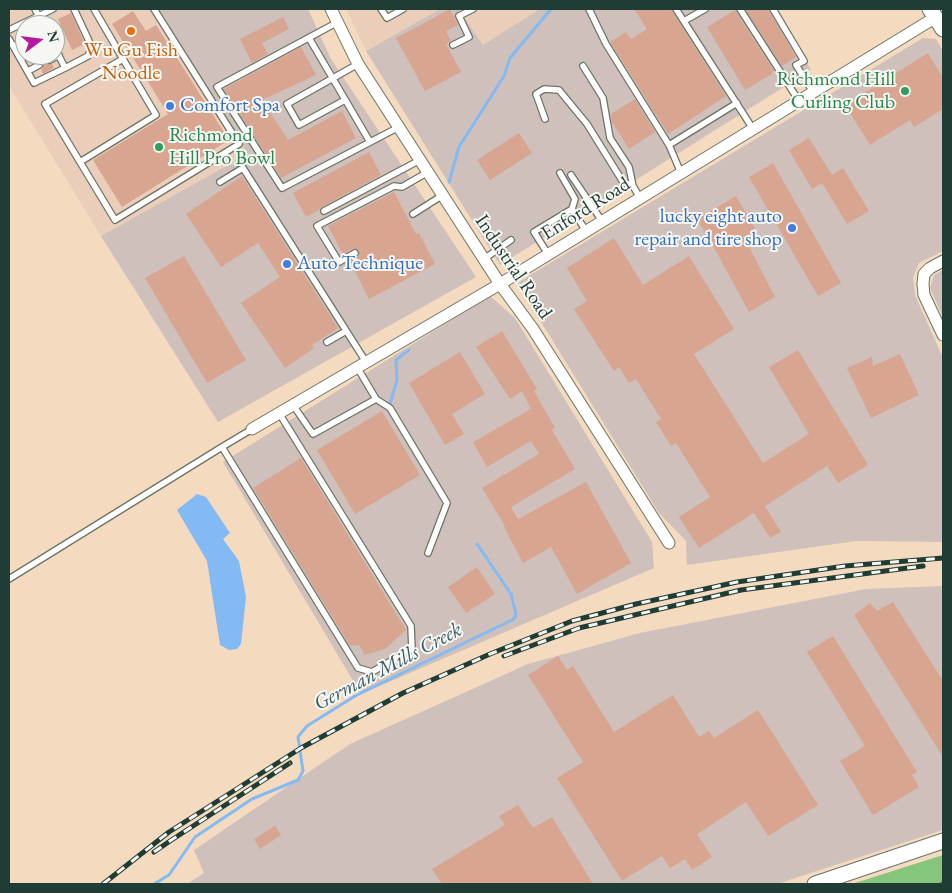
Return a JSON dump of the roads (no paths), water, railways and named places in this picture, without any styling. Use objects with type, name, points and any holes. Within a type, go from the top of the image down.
[{"type":"street","name":"Industrial Road","points":[[331,9],[358,64],[500,284],[533,329],[669,543]]},
{"type":"street","name":"Enford Road","points":[[252,429],[500,284],[938,17]]},
{"type":"street","points":[[943,261],[930,268],[924,274],[923,284],[924,295],[943,335]]},
{"type":"street","points":[[815,884],[943,841]]},
{"type":"lane","points":[[40,15],[53,9]]},
{"type":"lane","points":[[25,65],[34,83],[88,56],[91,49],[90,41],[74,9]]},
{"type":"lane","points":[[80,162],[156,115],[95,11],[103,9]]},
{"type":"lane","points":[[154,9],[238,144]]},
{"type":"lane","points":[[381,9],[387,18],[403,9]]},
{"type":"lane","points":[[453,45],[469,37],[459,16],[473,9]]},
{"type":"lane","points":[[589,9],[606,44],[669,145],[681,173]]},
{"type":"lane","points":[[676,9],[753,129]]},
{"type":"lane","points":[[684,21],[705,9]]},
{"type":"lane","points":[[740,9],[799,101]]},
{"type":"lane","points":[[773,9],[804,61],[796,65],[813,92]]},
{"type":"lane","points":[[338,22],[217,87],[282,188],[399,127]]},
{"type":"lane","points":[[309,38],[370,142]]},
{"type":"lane","points":[[9,39],[15,49]]},
{"type":"lane","points":[[123,59],[45,104],[115,220],[250,137]]},
{"type":"lane","points":[[345,100],[299,125],[287,104],[358,64]]},
{"type":"lane","points":[[28,71],[39,65]]},
{"type":"lane","points":[[584,66],[603,98],[610,138],[629,167],[633,186],[640,198]]},
{"type":"lane","points":[[545,119],[536,94],[544,89],[559,90],[586,124],[623,182],[633,186]]},
{"type":"lane","points":[[669,145],[736,103]]},
{"type":"lane","points":[[324,211],[420,160]]},
{"type":"lane","points":[[220,182],[242,168],[346,330],[376,399],[390,408],[447,503],[428,553]]},
{"type":"lane","points":[[355,253],[339,262],[317,226],[394,186],[402,187],[428,172]]},
{"type":"lane","points":[[548,254],[534,232],[572,209],[575,199],[560,173]]},
{"type":"lane","points":[[571,175],[602,221]]},
{"type":"lane","points":[[413,214],[443,195]]},
{"type":"lane","points":[[572,209],[586,231]]},
{"type":"lane","points":[[484,259],[511,240]]},
{"type":"lane","points":[[327,342],[346,330]]},
{"type":"lane","points":[[293,405],[313,434],[376,399]]},
{"type":"lane","points":[[222,447],[358,668],[372,672],[412,648],[411,626],[279,413]]},
{"type":"lane","points":[[9,579],[252,429]]},
{"type":"water","points":[[197,494],[206,497],[230,533],[223,539],[239,561],[246,597],[241,644],[237,649],[229,650],[220,645],[207,561],[177,510]]},
{"type":"waterway","name":"German Mills Creek","points":[[449,182],[459,147],[504,76],[510,58],[551,9]]},
{"type":"waterway","name":"German Mills Creek","points":[[390,404],[397,380],[396,360],[409,350]]},
{"type":"waterway","name":"German Mills Creek","points":[[154,884],[169,875],[195,837],[252,799],[298,780],[303,771],[298,737],[307,726],[355,696],[514,619],[516,614],[511,594],[477,544]]},
{"type":"railway","points":[[103,884],[169,832],[301,748],[403,693],[490,654],[572,621],[636,604],[737,582],[845,566],[943,558]]},
{"type":"railway","points":[[504,656],[579,628],[741,590],[923,566]]},
{"type":"railway","points":[[154,852],[290,763]]},
{"type":"place","name":"Wu Gu Fish Noodle","points":[[131,31]]},
{"type":"place","name":"Richmond Hill Curling Club","points":[[905,91]]},
{"type":"place","name":"Comfort Spa","points":[[170,106]]},
{"type":"place","name":"Richmond Hill Pro Bowl","points":[[159,147]]},
{"type":"place","name":"lucky eight auto repair and tire shop","points":[[792,228]]},
{"type":"place","name":"Auto Technique","points":[[287,264]]}]
